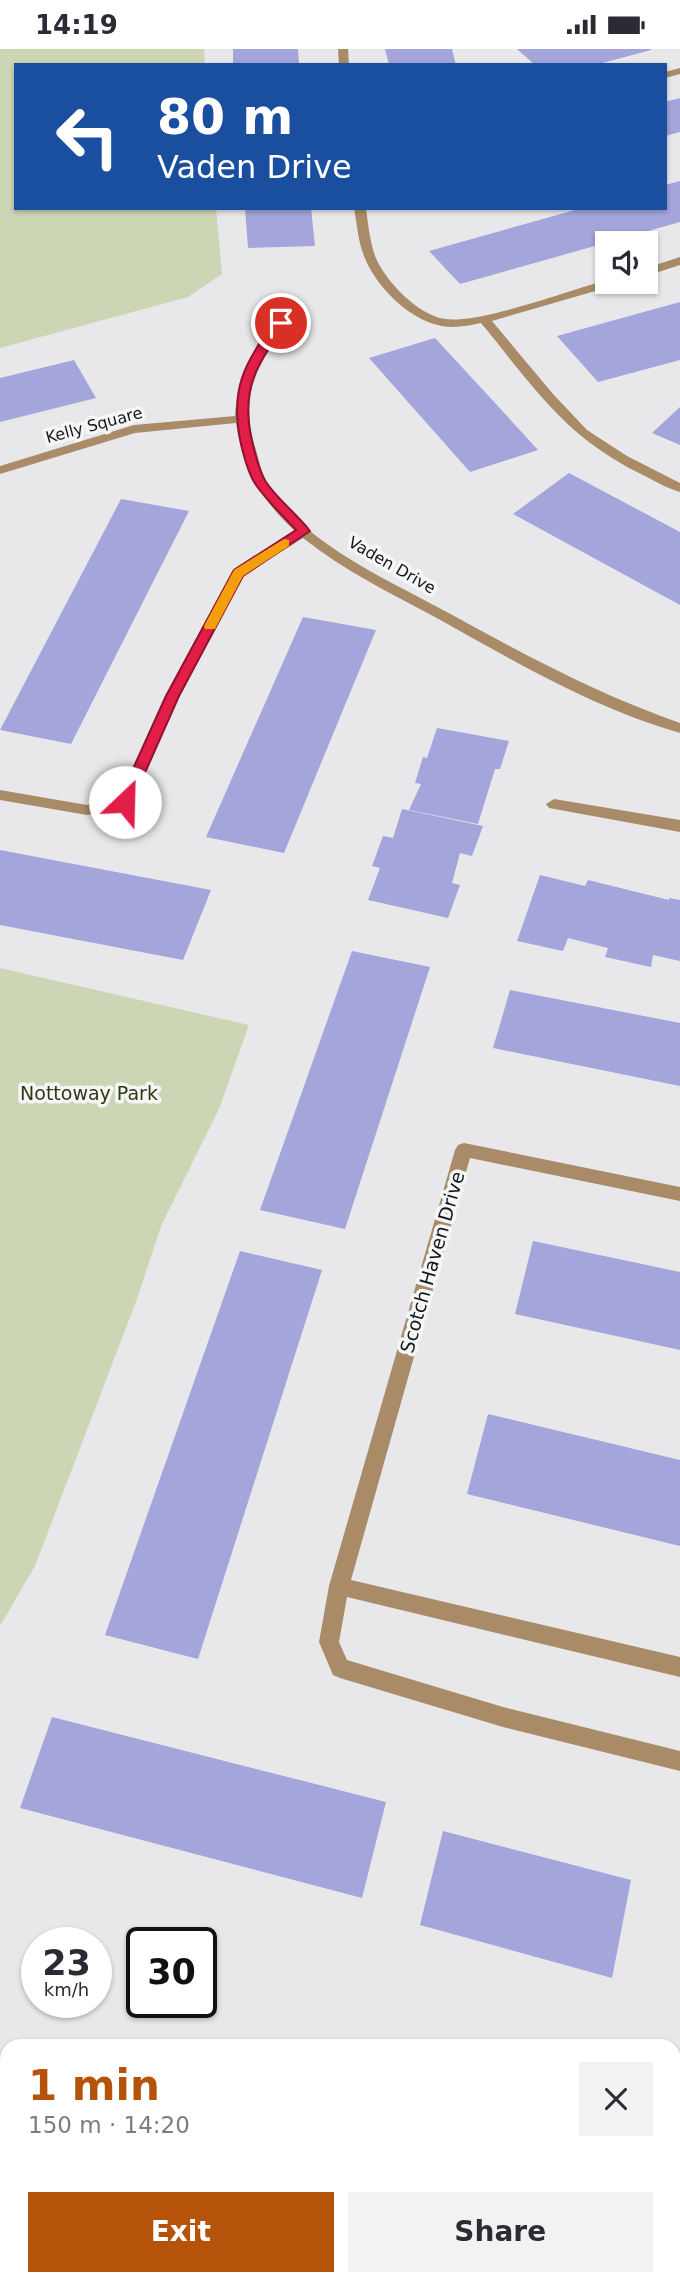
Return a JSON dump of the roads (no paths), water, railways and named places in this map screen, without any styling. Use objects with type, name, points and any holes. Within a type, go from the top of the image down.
[{"type":"street","points":[[360,210],[365,240],[373,264],[422,317],[452,323],[484,320],[595,287]]},
{"type":"street","points":[[658,268],[680,261]]},
{"type":"street","points":[[484,320],[571,422],[628,463],[680,488]]},
{"type":"street","name":"Vaden Drive","points":[[281,323],[256,355],[243,387],[241,419],[248,450],[260,483],[304,531],[352,565],[555,677],[680,728]]},
{"type":"street","name":"Kelly Square","points":[[0,470],[134,429],[241,419]]},
{"type":"street","points":[[0,795],[88,810],[125,802],[172,696],[238,573],[304,531]]},
{"type":"street","points":[[554,804],[680,825]]},
{"type":"street","name":"Scotch Haven Drive","points":[[680,1194],[464,1150],[339,1586],[329,1642],[340,1668],[503,1717],[680,1761]]},
{"type":"street","points":[[339,1586],[680,1667]]},
{"type":"park label","name":"Nottoway Park","points":[[89,1093]]}]
